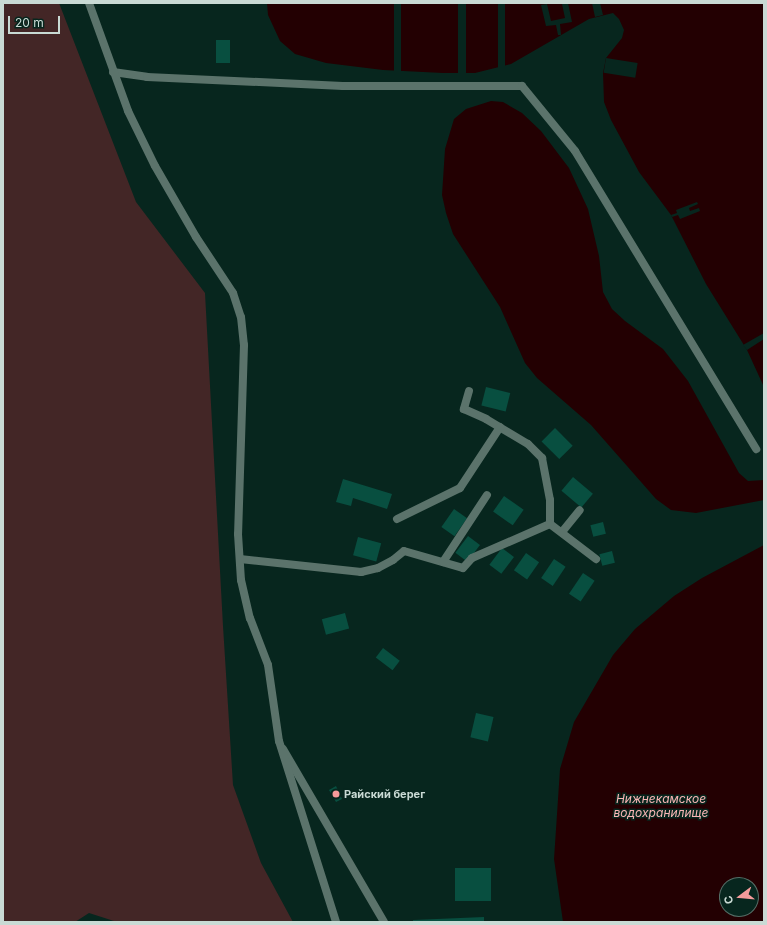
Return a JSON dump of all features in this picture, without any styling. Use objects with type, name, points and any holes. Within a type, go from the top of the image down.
[{"type":"street","points":[[89,3],[128,111],[155,166],[196,237],[233,293],[240,316],[244,346],[238,534],[241,580],[250,618],[268,665],[279,741],[336,922]]},
{"type":"street","points":[[114,72],[147,77],[343,86],[522,86],[575,151],[756,449]]},
{"type":"street","points":[[469,391],[464,409],[500,427],[528,444],[542,458],[550,500],[550,524]]},
{"type":"street","points":[[397,519],[460,488],[500,427]]},
{"type":"street","points":[[443,562],[487,495]]},
{"type":"street","points":[[562,532],[580,510]]},
{"type":"street","points":[[240,559],[361,572],[378,568],[393,560],[404,551],[463,568],[472,558],[550,524]]},
{"type":"street","points":[[550,524],[596,559]]},
{"type":"street","points":[[279,741],[384,922]]},
{"type":"shaded area","points":[[3,3],[59,3],[136,202],[205,293],[233,785],[261,863],[293,922],[117,922],[89,913],[75,922],[3,922]]},
{"type":"water","points":[[267,3],[764,3],[764,387],[747,350],[706,284],[671,215],[639,172],[611,120],[604,102],[603,73],[606,58],[622,38],[624,30],[619,19],[613,13],[589,19],[511,64],[475,73],[443,73],[383,70],[326,63],[295,54],[280,41],[268,15]]},
{"type":"water","points":[[491,101],[503,102],[522,113],[541,131],[569,168],[588,209],[599,256],[603,292],[612,309],[625,321],[663,349],[688,381],[739,473],[748,481],[764,480],[764,500],[696,513],[671,510],[656,499],[591,425],[537,378],[525,363],[500,307],[453,234],[442,195],[445,149],[454,119],[466,109]]},
{"type":"water","name":"Нижнекамское водохранилище","points":[[764,545],[764,922],[563,922],[554,859],[560,769],[574,722],[613,655],[635,629],[674,596],[702,578]]},
{"type":"pier","points":[[394,3],[401,3],[401,72],[394,72]]},
{"type":"pier","points":[[458,3],[466,3],[466,73],[458,73]]},
{"type":"pier","points":[[498,3],[505,3],[505,68],[498,68]]},
{"type":"pier","points":[[568,3],[572,22],[560,24],[561,35],[558,35],[556,25],[546,26],[541,5],[547,4],[551,21],[565,18],[562,4]]},
{"type":"pier","points":[[592,3],[600,3],[603,15],[595,17]]},
{"type":"pier","points":[[606,58],[638,63],[635,78],[604,73]]},
{"type":"pier","points":[[697,202],[698,204],[689,208],[690,211],[699,208],[700,211],[680,219],[678,215],[672,217],[671,215],[677,213],[676,210]]},
{"type":"pier","points":[[764,333],[764,339],[747,350],[743,345]]},
{"type":"building","points":[[216,40],[230,40],[230,63],[216,63]]},
{"type":"building","points":[[486,387],[510,393],[506,411],[481,405]]},
{"type":"building","points":[[555,428],[573,446],[559,459],[542,441]]},
{"type":"building","points":[[573,477],[593,494],[581,508],[561,491]]},
{"type":"building","points":[[343,479],[392,494],[387,509],[353,498],[351,506],[336,502]]},
{"type":"building","points":[[504,496],[524,510],[513,525],[493,512]]},
{"type":"building","points":[[454,509],[467,518],[454,536],[441,527]]},
{"type":"building","points":[[603,522],[606,534],[593,537],[590,525]]},
{"type":"building","points":[[468,536],[480,545],[467,562],[455,553]]},
{"type":"building","points":[[358,537],[381,543],[376,562],[353,555]]},
{"type":"building","points":[[502,548],[514,557],[501,574],[489,565]]},
{"type":"building","points":[[612,551],[615,563],[602,566],[599,554]]},
{"type":"building","points":[[526,553],[539,562],[527,579],[514,570]]},
{"type":"building","points":[[554,559],[566,567],[553,586],[541,578]]},
{"type":"building","points":[[583,573],[595,581],[581,602],[569,594]]},
{"type":"building","points":[[345,613],[349,628],[326,635],[322,619]]},
{"type":"building","points":[[383,648],[400,661],[393,670],[376,658]]},
{"type":"building","points":[[476,713],[494,717],[488,741],[470,737]]},
{"type":"building","name":"Райский берег","points":[[336,786],[342,799],[336,802],[329,790]]},
{"type":"building","points":[[455,868],[491,868],[491,901],[455,901]]},
{"type":"building","points":[[484,917],[484,922],[413,922],[413,920]]},
{"type":"place","name":"Райский берег","points":[[336,794]]}]
